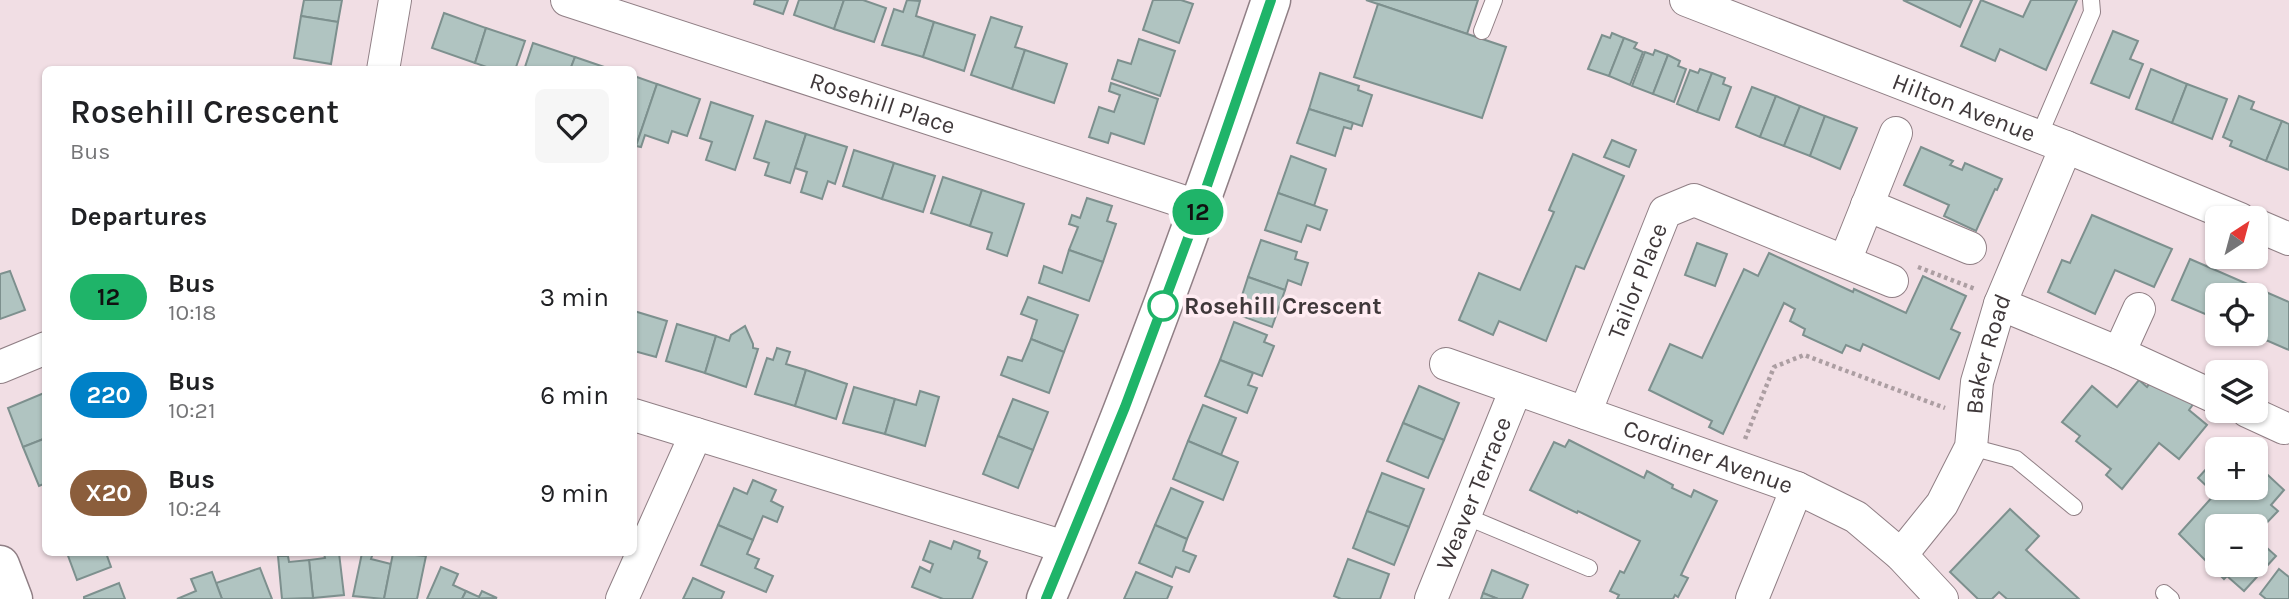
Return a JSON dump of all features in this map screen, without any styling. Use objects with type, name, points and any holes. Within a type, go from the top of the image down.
[{"type":"street","points":[[384,66],[395,0]]},
{"type":"street","name":"Rosehill Place","points":[[567,0],[1200,206]]},
{"type":"street","points":[[1046,599],[1125,407],[1200,206],[1271,0]]},
{"type":"street","name":"Hilton Avenue","points":[[1686,0],[2053,142],[2208,206]]},
{"type":"street","points":[[1869,271],[1867,205],[1896,133]]},
{"type":"street","name":"Baker Road","points":[[1901,555],[1942,504],[1972,433],[1977,382],[2053,142]]},
{"type":"street","name":"Tailor Place","points":[[1585,413],[1665,212],[1693,200],[1869,271]]},
{"type":"street","points":[[1867,205],[1970,248]]},
{"type":"street","points":[[2268,230],[2289,239]]},
{"type":"street","points":[[2001,302],[2205,393]]},
{"type":"street","points":[[2119,354],[2139,309]]},
{"type":"street","points":[[0,367],[42,350]]},
{"type":"street","name":"Cordiner Avenue","points":[[1446,364],[1797,488],[1856,517],[1901,555],[1942,599]]},
{"type":"street","name":"Weaver Terrace","points":[[1431,599],[1516,389]]},
{"type":"street","points":[[637,416],[1068,548]]},
{"type":"street","points":[[2268,421],[2284,428]]},
{"type":"street","points":[[622,599],[696,434]]},
{"type":"street","points":[[1752,599],[1797,488]]},
{"type":"street","points":[[0,565],[13,599]]},
{"type":"lane","points":[[1482,31],[1494,0]]},
{"type":"lane","points":[[2053,142],[2092,12],[2091,0]]},
{"type":"lane","points":[[1972,433],[2016,458],[2074,507]]},
{"type":"lane","points":[[1465,516],[1589,568]]},
{"type":"path","points":[[1869,271],[1906,262],[2001,302]]},
{"type":"path","points":[[1735,466],[1774,367],[1804,355],[1972,433]]},
{"type":"building","points":[[304,0],[342,0],[338,22],[301,16]]},
{"type":"building","points":[[755,0],[788,0],[783,14],[754,4]]},
{"type":"building","points":[[799,0],[844,0],[834,29],[794,15]]},
{"type":"building","points":[[844,0],[863,0],[886,8],[874,42],[834,29]]},
{"type":"building","points":[[907,0],[920,1],[916,16],[934,22],[923,57],[882,45],[894,9],[903,12]]},
{"type":"building","points":[[1153,0],[1181,0],[1193,4],[1179,43],[1143,30]]},
{"type":"building","points":[[1366,0],[1478,0],[1467,34]]},
{"type":"building","points":[[1903,0],[1972,0],[1960,27]]},
{"type":"building","points":[[1981,0],[2023,17],[2031,0],[2077,0],[2046,70],[2000,49],[1995,61],[1961,46]]},
{"type":"building","points":[[1378,4],[1506,47],[1482,118],[1354,77]]},
{"type":"building","points":[[444,13],[486,28],[475,63],[432,48]]},
{"type":"building","points":[[301,16],[338,22],[331,64],[294,58]]},
{"type":"building","points":[[991,17],[1022,27],[1015,47],[1025,50],[1012,89],[971,75]]},
{"type":"building","points":[[934,22],[975,35],[964,71],[923,57]]},
{"type":"building","points":[[486,28],[525,41],[516,66],[484,66],[475,63]]},
{"type":"building","points":[[2113,31],[2138,41],[2130,59],[2143,64],[2129,98],[2091,83]]},
{"type":"building","points":[[1612,33],[1624,38],[1609,76],[1588,69],[1602,35],[1610,38]]},
{"type":"building","points":[[1624,38],[1637,43],[1634,48],[1643,52],[1630,85],[1609,76]]},
{"type":"building","points":[[1139,39],[1175,51],[1160,96],[1112,79],[1118,60],[1131,64]]},
{"type":"building","points":[[533,43],[575,57],[572,66],[525,66]]},
{"type":"building","points":[[1025,50],[1067,64],[1054,103],[1012,89]]},
{"type":"building","points":[[1655,50],[1668,55],[1653,94],[1632,86],[1645,52],[1653,55]]},
{"type":"building","points":[[1668,55],[1680,61],[1678,66],[1686,69],[1674,102],[1653,94]]},
{"type":"building","points":[[575,57],[601,66],[572,66]]},
{"type":"building","points":[[1700,69],[1712,73],[1697,112],[1677,104],[1690,70],[1698,73]]},
{"type":"building","points":[[2151,69],[2187,84],[2172,123],[2136,109]]},
{"type":"building","points":[[1320,73],[1359,86],[1358,90],[1372,95],[1362,126],[1309,109]]},
{"type":"building","points":[[1712,73],[1725,78],[1723,84],[1731,87],[1719,120],[1697,112]]},
{"type":"building","points":[[637,77],[657,84],[637,143]]},
{"type":"building","points":[[1111,83],[1158,99],[1144,144],[1111,133],[1108,143],[1089,137],[1099,107],[1114,112],[1120,95],[1109,91]]},
{"type":"building","points":[[657,84],[700,99],[687,136],[672,131],[668,143],[645,135],[641,147],[637,146]]},
{"type":"building","points":[[2187,84],[2227,99],[2212,139],[2172,123]]},
{"type":"building","points":[[1752,87],[1776,96],[1760,137],[1736,127]]},
{"type":"building","points":[[1776,96],[1800,106],[1784,146],[1760,137]]},
{"type":"building","points":[[2239,96],[2254,102],[2251,109],[2282,121],[2266,161],[2230,146],[2232,141],[2223,137]]},
{"type":"building","points":[[711,102],[753,116],[735,170],[706,160],[712,142],[700,138]]},
{"type":"building","points":[[1800,106],[1825,116],[1810,156],[1784,146]]},
{"type":"building","points":[[1309,109],[1353,123],[1351,129],[1344,127],[1335,156],[1297,143]]},
{"type":"building","points":[[1825,116],[1857,128],[1840,169],[1810,156]]},
{"type":"building","points":[[766,121],[806,134],[790,183],[765,175],[769,163],[754,158]]},
{"type":"building","points":[[2282,121],[2289,124],[2289,170],[2266,161]]},
{"type":"building","points":[[806,134],[847,147],[835,184],[828,181],[822,199],[801,192],[807,172],[795,168]]},
{"type":"building","points":[[1612,140],[1636,150],[1629,167],[1604,157]]},
{"type":"building","points":[[1921,147],[1953,161],[1950,165],[1962,170],[1965,163],[2002,179],[1976,231],[1944,216],[1949,205],[1904,185]]},
{"type":"building","points":[[854,150],[894,163],[882,199],[843,186]]},
{"type":"building","points":[[1573,154],[1624,176],[1584,269],[1576,266],[1546,341],[1499,321],[1493,335],[1459,320],[1479,273],[1520,290],[1554,212],[1549,210]]},
{"type":"building","points":[[1291,156],[1326,169],[1314,206],[1278,193]]},
{"type":"building","points":[[894,163],[935,176],[923,212],[882,199]]},
{"type":"building","points":[[943,177],[982,190],[970,226],[931,213]]},
{"type":"building","points":[[982,190],[1024,204],[1007,256],[987,249],[992,233],[970,226]]},
{"type":"building","points":[[1278,193],[1327,210],[1320,230],[1307,225],[1301,242],[1265,230]]},
{"type":"building","points":[[1087,198],[1112,206],[1107,221],[1116,224],[1103,262],[1069,250],[1078,227],[1069,224],[1072,215],[1080,218]]},
{"type":"building","points":[[2092,215],[2172,249],[2154,287],[2115,270],[2095,314],[2048,292],[2062,260],[2070,263]]},
{"type":"building","points":[[1261,240],[1297,252],[1295,259],[1308,263],[1301,285],[1288,280],[1285,290],[1248,277]]},
{"type":"building","points":[[1697,243],[1727,254],[1715,286],[1685,275]]},
{"type":"building","points":[[1069,250],[1103,262],[1089,301],[1039,283],[1044,266],[1062,273]]},
{"type":"building","points":[[1769,253],[1906,313],[1923,276],[1966,296],[1951,329],[1960,333],[1939,379],[1863,344],[1860,351],[1846,345],[1842,353],[1803,335],[1805,329],[1790,321],[1795,309],[1784,303],[1723,434],[1709,427],[1712,421],[1649,390],[1670,344],[1702,358],[1744,269],[1758,276]]},
{"type":"building","points":[[2190,259],[2205,266],[2205,270],[2215,270],[2245,283],[2205,283],[2205,314],[2172,300]]},
{"type":"building","points":[[10,271],[25,310],[0,319],[0,274]]},
{"type":"building","points":[[1248,277],[1285,290],[1272,327],[1236,314]]},
{"type":"building","points":[[2268,293],[2289,302],[2289,350],[2268,341]]},
{"type":"building","points":[[1028,297],[1078,315],[1064,352],[1031,339],[1037,320],[1021,314]]},
{"type":"building","points":[[637,312],[667,321],[656,357],[637,352]]},
{"type":"building","points":[[1234,322],[1267,335],[1264,342],[1274,346],[1262,376],[1220,360]]},
{"type":"building","points":[[677,324],[716,336],[705,373],[666,361]]},
{"type":"building","points":[[745,326],[753,348],[758,349],[746,387],[705,373],[716,336],[729,341],[731,335]]},
{"type":"building","points":[[1031,339],[1064,352],[1049,393],[1001,375],[1008,357],[1022,361]]},
{"type":"building","points":[[777,348],[790,352],[786,364],[806,370],[795,406],[755,394],[767,358],[773,360]]},
{"type":"building","points":[[1220,360],[1253,373],[1248,385],[1257,388],[1247,413],[1205,396]]},
{"type":"building","points":[[806,370],[847,384],[836,419],[795,406]]},
{"type":"building","points":[[2157,373],[2194,403],[2189,410],[2207,425],[2179,459],[2159,443],[2122,489],[2106,475],[2111,469],[2076,441],[2080,436],[2062,422],[2092,386],[2117,407],[2139,380],[2147,387]]},
{"type":"building","points":[[1419,386],[1459,403],[1444,440],[1403,423]]},
{"type":"building","points":[[854,387],[895,399],[885,434],[843,423]]},
{"type":"building","points":[[920,391],[939,397],[925,446],[885,434],[895,399],[916,405]]},
{"type":"building","points":[[42,394],[42,440],[23,447],[8,408]]},
{"type":"building","points":[[1013,399],[1048,412],[1033,450],[998,436]]},
{"type":"building","points":[[1203,405],[1236,418],[1221,455],[1188,441]]},
{"type":"building","points":[[1403,423],[1444,440],[1428,478],[1387,461]]},
{"type":"building","points":[[998,436],[1033,450],[1018,488],[983,474]]},
{"type":"building","points":[[42,440],[42,485],[39,486],[23,447]]},
{"type":"building","points":[[1569,440],[1644,478],[1647,471],[1691,497],[1694,490],[1717,501],[1681,575],[1688,578],[1678,597],[1617,599],[1619,595],[1610,591],[1620,571],[1624,573],[1640,541],[1530,490],[1554,442],[1565,447]]},
{"type":"building","points":[[1188,441],[1238,462],[1223,500],[1173,479]]},
{"type":"building","points":[[2205,470],[2205,485],[2198,478]]},
{"type":"building","points":[[1382,473],[1424,489],[1409,527],[1367,511]]},
{"type":"building","points":[[2268,475],[2284,490],[2271,505],[2278,511],[2268,521],[2268,514],[2205,514],[2205,560],[2179,534],[2210,500],[2268,500]]},
{"type":"building","points":[[753,480],[776,490],[771,501],[783,507],[777,522],[763,516],[753,540],[718,525],[734,488],[747,494]]},
{"type":"building","points":[[1171,488],[1203,502],[1187,539],[1155,525]]},
{"type":"building","points":[[2010,509],[2039,536],[2026,550],[2079,599],[2007,599],[1999,592],[1992,599],[1978,599],[1950,572]]},
{"type":"building","points":[[1367,511],[1409,527],[1394,565],[1353,548]]},
{"type":"building","points":[[718,525],[753,540],[747,554],[759,559],[755,568],[773,576],[766,592],[701,565]]},
{"type":"building","points":[[1155,525],[1187,539],[1183,551],[1196,556],[1189,572],[1176,567],[1172,577],[1139,563]]},
{"type":"building","points":[[930,541],[951,549],[954,541],[980,551],[978,558],[987,562],[972,599],[943,599],[912,587],[920,567],[930,572],[933,564],[923,560]]},
{"type":"building","points":[[2268,549],[2276,556],[2268,565]]},
{"type":"building","points":[[68,556],[107,556],[111,567],[77,580]]},
{"type":"building","points":[[278,556],[288,556],[289,562],[309,560],[313,598],[282,599]]},
{"type":"building","points":[[339,556],[344,595],[313,598],[309,560]]},
{"type":"building","points":[[361,556],[372,556],[371,559],[391,564],[384,599],[353,596]]},
{"type":"building","points":[[392,556],[426,556],[417,599],[384,599]]},
{"type":"building","points":[[1348,559],[1389,574],[1380,599],[1341,599],[1334,596]]},
{"type":"building","points":[[441,567],[458,574],[453,585],[466,591],[462,599],[427,599]]},
{"type":"building","points":[[260,568],[272,599],[222,599],[216,583]]},
{"type":"building","points":[[2279,569],[2289,577],[2289,599],[2266,599],[2260,594]]},
{"type":"building","points":[[1492,570],[1528,585],[1522,599],[1498,599],[1483,593]]},
{"type":"building","points":[[212,572],[222,599],[177,599],[196,591],[191,579]]},
{"type":"building","points":[[1136,572],[1172,587],[1167,599],[1124,599]]},
{"type":"building","points":[[2228,577],[2257,577],[2244,591]]},
{"type":"building","points":[[693,578],[724,592],[721,599],[683,599]]},
{"type":"building","points":[[119,583],[125,599],[84,599],[84,597]]},
{"type":"building","points":[[466,591],[479,597],[482,591],[497,598],[462,599]]},
{"type":"building","points":[[1483,593],[1498,599],[1481,599]]},
{"type":"bus line","name":"12","points":[[1046,599],[1125,407],[1200,206],[1271,0]]},
{"type":"place","name":"Rosehill Crescent","points":[[1163,306]]}]
